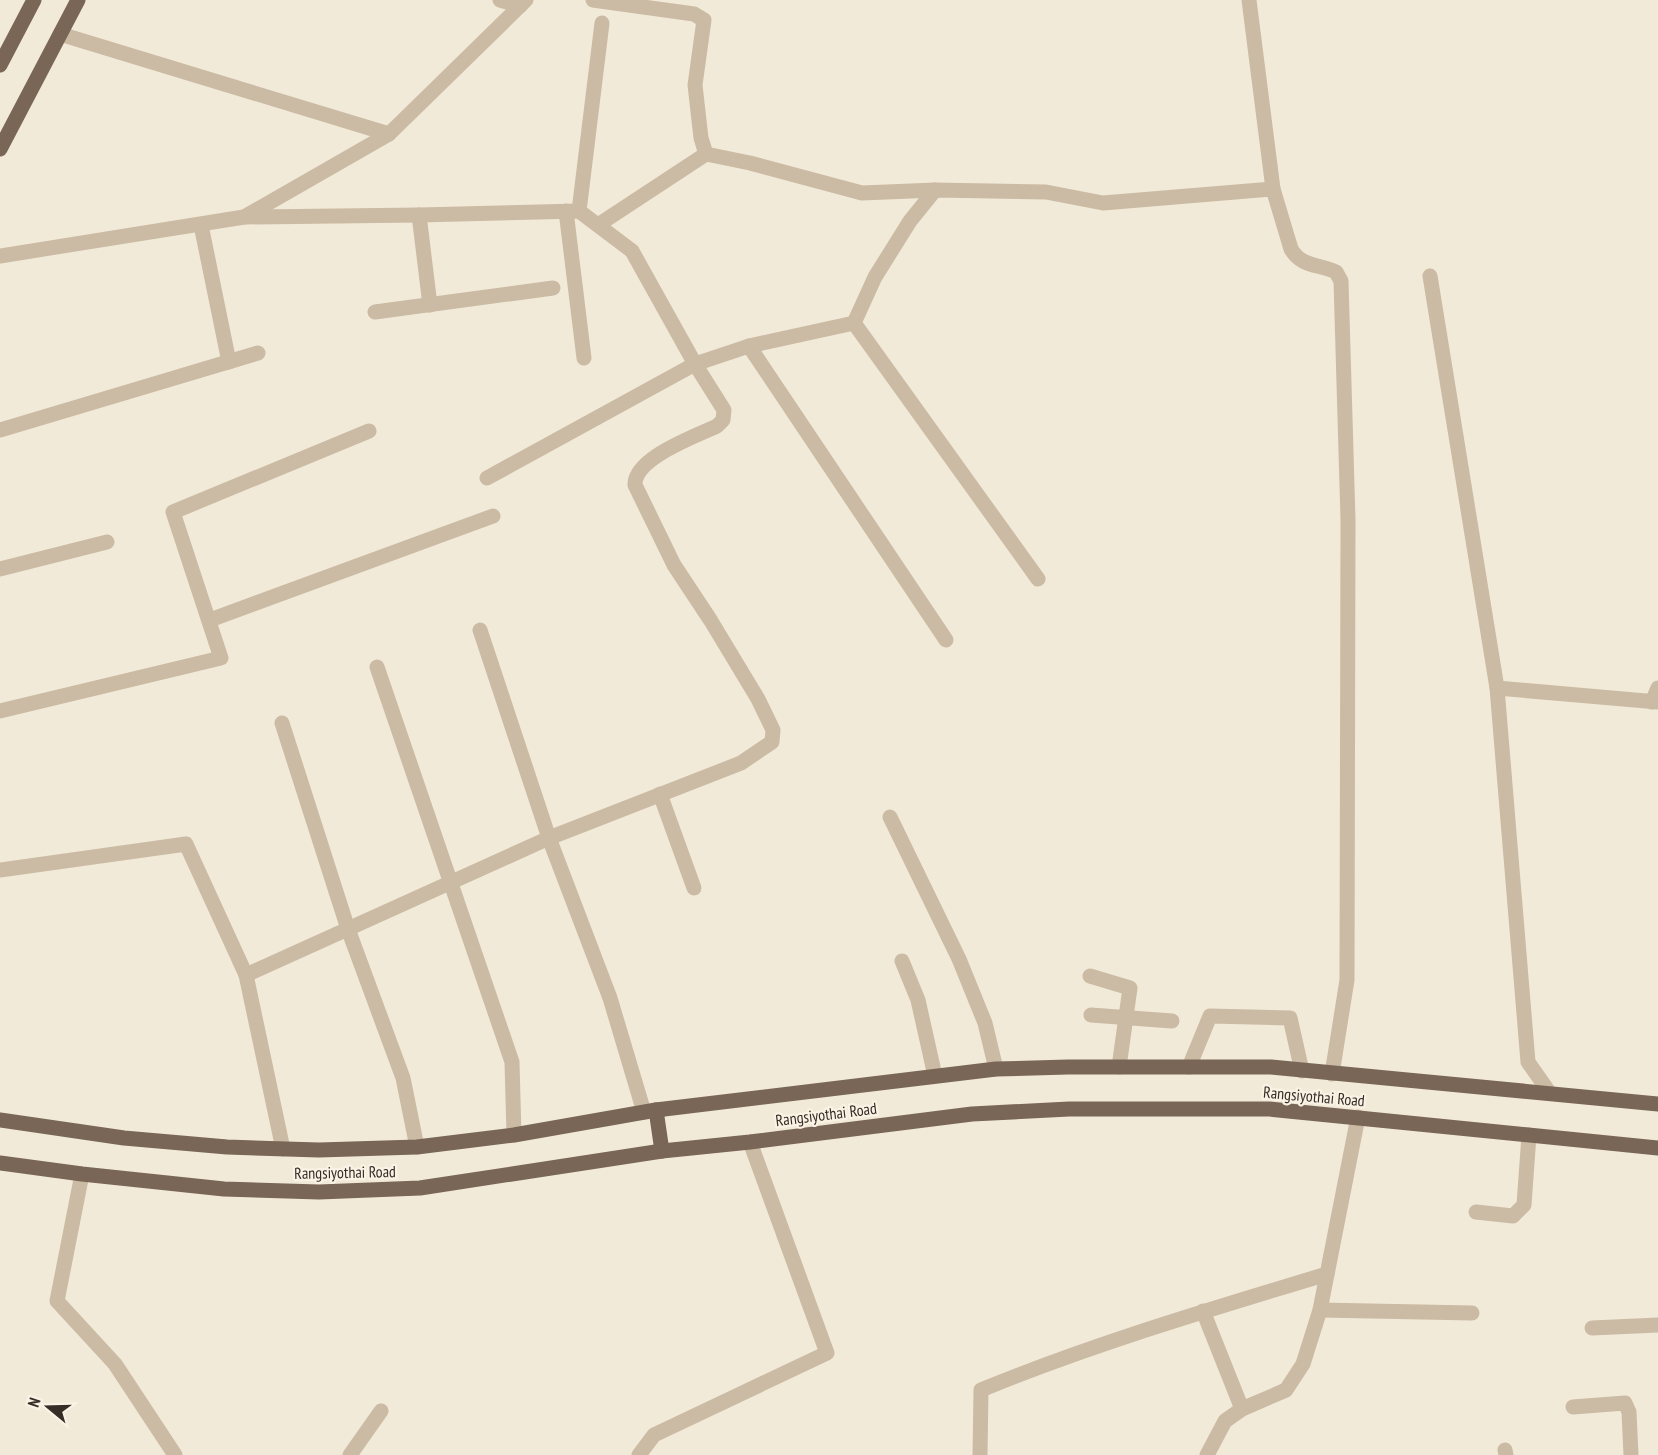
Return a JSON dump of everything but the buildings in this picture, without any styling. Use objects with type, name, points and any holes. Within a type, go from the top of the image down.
[{"type":"main road","points":[[0,64],[34,0]]},
{"type":"main road","points":[[0,149],[78,0]]},
{"type":"main road","name":"Rangsiyothai Road","points":[[0,1120],[124,1138],[227,1147],[319,1150],[417,1147],[514,1135],[650,1111],[996,1070],[1119,1067],[1271,1067],[1658,1104]]},
{"type":"main road","name":"Rangsiyothai Road","points":[[0,1163],[224,1189],[319,1192],[409,1189],[662,1151],[972,1114],[1069,1109],[1269,1109],[1658,1148]]},
{"type":"main road","points":[[650,1111],[662,1151]]},
{"type":"street","points":[[500,0],[523,3]]},
{"type":"street","points":[[593,0],[694,14],[704,20],[695,85],[701,138],[706,154]]},
{"type":"street","points":[[1249,0],[1274,189],[1293,254],[1304,263],[1334,270],[1339,274],[1341,281],[1348,520],[1347,980],[1332,1074]]},
{"type":"street","points":[[244,217],[389,134],[523,3]]},
{"type":"street","points":[[584,358],[573,211],[602,23]]},
{"type":"street","points":[[60,34],[389,134]]},
{"type":"street","points":[[598,225],[706,154],[750,163],[862,193],[935,190],[1046,192],[1103,203],[1274,189]]},
{"type":"street","points":[[854,323],[874,277],[910,221],[935,190]]},
{"type":"street","points":[[0,256],[244,217],[573,211],[598,225],[632,251],[694,364],[724,410],[723,420],[717,426],[666,450],[641,468],[635,479],[635,485],[675,565],[758,699],[773,730],[772,742],[741,763],[549,838],[246,975]]},
{"type":"street","points":[[419,215],[430,305]]},
{"type":"street","points":[[201,225],[229,362]]},
{"type":"street","points":[[1430,276],[1497,688],[1528,1062],[1549,1092]]},
{"type":"street","points":[[375,312],[553,288]]},
{"type":"street","points":[[487,478],[694,364],[749,346],[854,323]]},
{"type":"street","points":[[854,323],[1038,579]]},
{"type":"street","points":[[749,346],[946,640]]},
{"type":"street","points":[[0,430],[258,353]]},
{"type":"street","points":[[0,711],[221,658],[173,512],[369,431]]},
{"type":"street","points":[[210,620],[493,516]]},
{"type":"street","points":[[0,569],[107,542]]},
{"type":"street","points":[[480,630],[549,838],[650,1111]]},
{"type":"street","points":[[377,667],[513,1062],[514,1135]]},
{"type":"street","points":[[1497,688],[1656,697]]},
{"type":"street","points":[[282,723],[348,929],[403,1078],[417,1147]]},
{"type":"street","points":[[660,795],[694,888]]},
{"type":"street","points":[[890,817],[959,959],[985,1023],[996,1070]]},
{"type":"street","points":[[0,870],[186,844],[246,975],[283,1149]]},
{"type":"street","points":[[902,961],[918,1000],[935,1077]]},
{"type":"street","points":[[1090,976],[1130,988],[1119,1067]]},
{"type":"street","points":[[1091,1015],[1172,1021]]},
{"type":"street","points":[[1189,1067],[1210,1016],[1290,1018],[1302,1071]]},
{"type":"street","points":[[1207,1455],[1225,1421],[1242,1409],[1286,1390],[1303,1364],[1320,1310],[1358,1117]]},
{"type":"street","points":[[1476,1212],[1513,1216],[1524,1205],[1529,1135]]},
{"type":"street","points":[[639,1455],[654,1435],[827,1353],[750,1142]]},
{"type":"street","points":[[82,1174],[57,1301],[115,1364],[175,1455]]},
{"type":"street","points":[[980,1455],[981,1390],[1026,1371],[1203,1311],[1327,1274]]},
{"type":"street","points":[[1320,1310],[1472,1313]]},
{"type":"street","points":[[1203,1311],[1242,1409]]},
{"type":"street","points":[[1592,1328],[1658,1325]]},
{"type":"street","points":[[1573,1407],[1625,1403],[1629,1412],[1630,1455]]},
{"type":"street","points":[[350,1455],[381,1411]]}]
